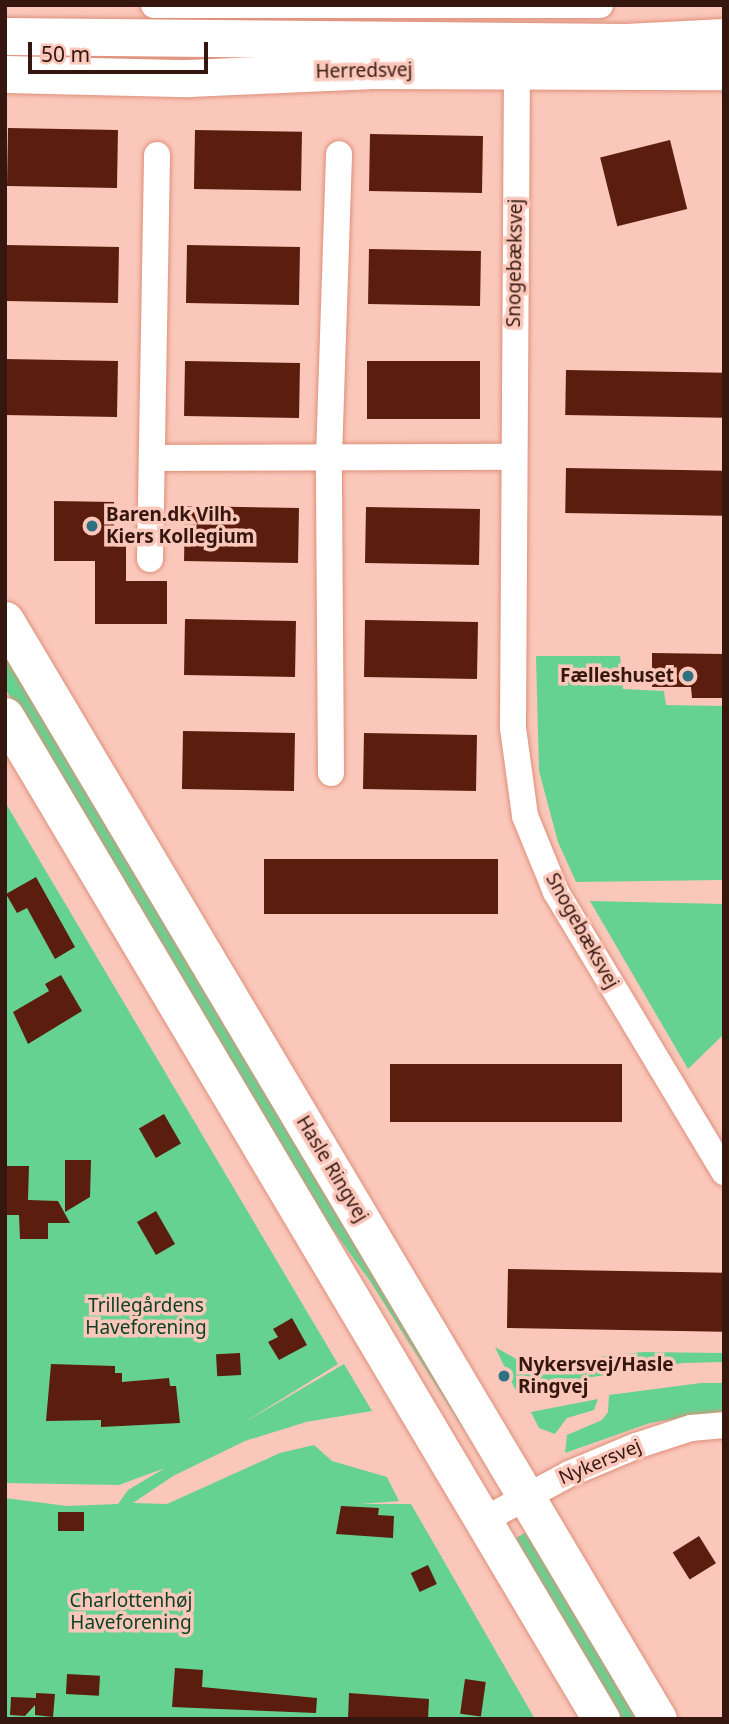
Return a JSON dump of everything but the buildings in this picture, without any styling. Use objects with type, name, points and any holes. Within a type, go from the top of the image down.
[{"type":"main road","name":"Herredsvej","points":[[5,36],[598,42],[724,37]]},
{"type":"main road","name":"Herredsvej","points":[[5,74],[188,78],[517,69],[724,71]]},
{"type":"main road","name":"Hasle Ringvej","points":[[5,620],[658,1719]]},
{"type":"main road","points":[[5,716],[601,1719]]},
{"type":"street","points":[[154,5],[600,6]]},
{"type":"street","name":"Snogebæksvej","points":[[517,69],[512,457],[513,728],[525,816],[556,891],[724,1172]]},
{"type":"street","points":[[331,773],[329,457],[339,154]]},
{"type":"street","points":[[150,559],[157,155]]},
{"type":"street","points":[[152,458],[512,457]]},
{"type":"street","name":"Nykersvej","points":[[484,1521],[526,1496],[636,1446],[691,1428],[724,1425]]},
{"type":"green space","points":[[5,647],[482,1450],[480,1455],[370,1281],[305,1191],[5,688]]},
{"type":"green space","points":[[536,656],[620,656],[623,689],[664,691],[666,705],[724,706],[722,880],[576,882],[558,842],[539,771]]},
{"type":"green space","points":[[5,802],[338,1364],[240,1425],[344,1364],[372,1411],[306,1422],[245,1441],[173,1476],[133,1503],[167,1504],[280,1453],[314,1445],[332,1461],[387,1477],[399,1501],[361,1504],[411,1504],[535,1719],[5,1719],[5,1498],[67,1506],[118,1504],[128,1490],[165,1468],[119,1485],[5,1483]]},
{"type":"green space","points":[[590,901],[724,904],[724,1034],[688,1069]]},
{"type":"green space","points":[[495,1347],[525,1364],[643,1352],[724,1353],[724,1362],[683,1363],[515,1389]]},
{"type":"green space","points":[[701,1383],[724,1383],[724,1411],[650,1423],[565,1453],[567,1435],[602,1420],[608,1412],[609,1395]]},
{"type":"green space","points":[[598,1399],[594,1410],[567,1418],[555,1434],[539,1428],[531,1412]]},
{"type":"green space","points":[[530,1530],[643,1719],[618,1719],[524,1561],[516,1538]]},
{"type":"place","name":"Baren.dk Vilh. Kiers Kollegium","points":[[92,526]]},
{"type":"place","name":"Fælleshuset","points":[[688,676]]},
{"type":"place","name":"Nykersvej/Hasle Ringvej","points":[[504,1376]]},
{"type":"park label","name":"Trillegårdens Haveforening","points":[[146,1317]]},
{"type":"park label","name":"Charlottenhøj Haveforening","points":[[131,1612]]}]
